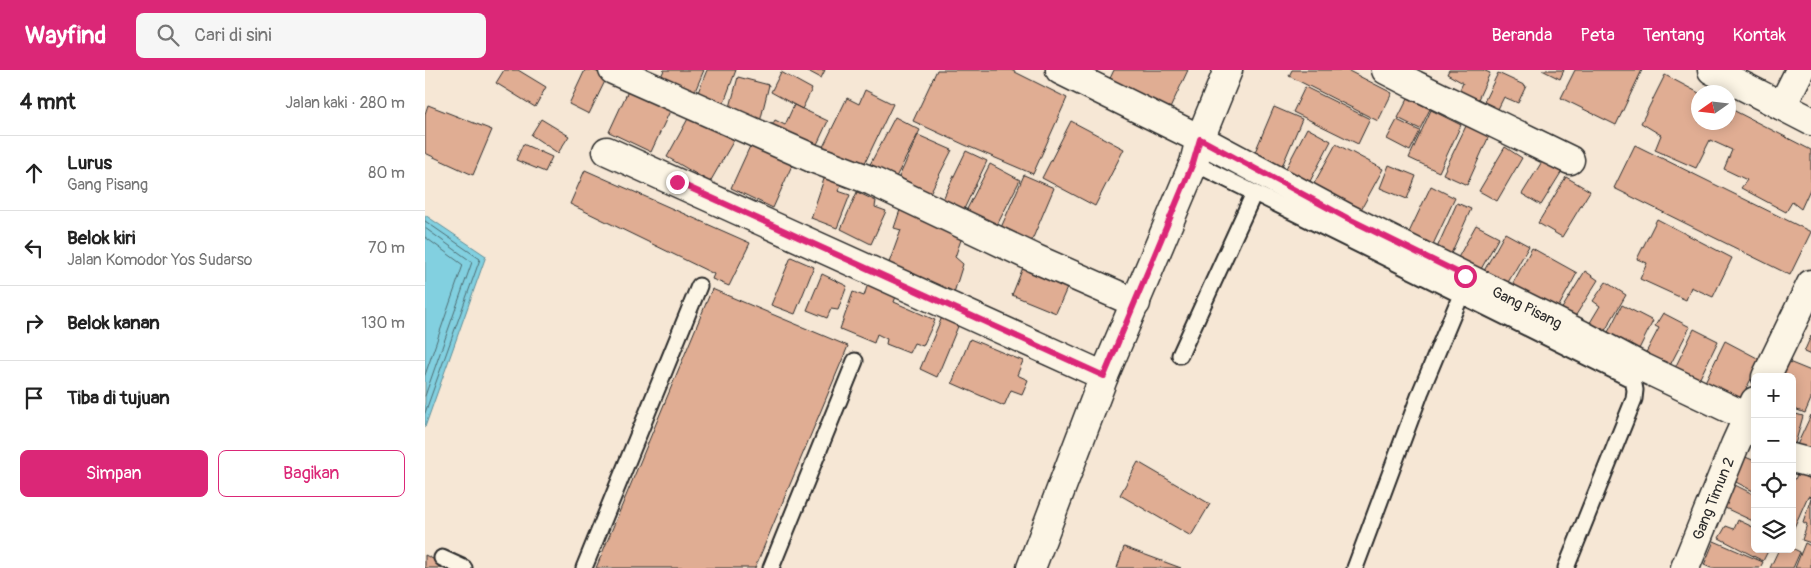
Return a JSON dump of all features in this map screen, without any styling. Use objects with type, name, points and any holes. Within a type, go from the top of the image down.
[{"type":"street","points":[[613,70],[813,158],[872,181],[1034,258],[1135,303]]},
{"type":"street","name":"Gang Pisang","points":[[1060,70],[1201,158],[1347,218],[1582,334],[1644,368],[1751,409]]},
{"type":"street","points":[[1031,568],[1104,376],[1201,158],[1228,70]]},
{"type":"street","points":[[1386,70],[1570,160]]},
{"type":"street","points":[[1712,70],[1811,121]]},
{"type":"street","points":[[1782,106],[1800,70]]},
{"type":"street","points":[[607,150],[1104,376]]},
{"type":"street","points":[[1768,373],[1811,284]]},
{"type":"street","name":"Gang Timun 2","points":[[1685,568],[1745,447],[1751,409]]},
{"type":"street","points":[[1796,459],[1811,463]]},
{"type":"lane","points":[[1201,158],[1239,186],[1633,380],[1634,399],[1566,568]]},
{"type":"lane","points":[[1180,355],[1254,193]]},
{"type":"lane","points":[[584,568],[699,286]]},
{"type":"lane","points":[[1355,568],[1421,391],[1461,295]]},
{"type":"lane","points":[[771,568],[855,361]]},
{"type":"lane","points":[[442,558],[464,568]]},
{"type":"water","points":[[425,215],[486,256],[425,427]]},
{"type":"building","points":[[504,70],[518,70],[546,87],[535,107],[496,83]]},
{"type":"building","points":[[585,70],[593,70],[607,77],[589,114],[569,104]]},
{"type":"building","points":[[664,70],[704,70],[690,103],[656,88]]},
{"type":"building","points":[[707,70],[736,70],[720,113],[694,102]]},
{"type":"building","points":[[806,70],[825,70],[821,78]]},
{"type":"building","points":[[937,70],[1011,70],[1067,98],[1033,174],[913,121]]},
{"type":"building","points":[[1114,70],[1188,70],[1166,117],[1106,87]]},
{"type":"building","points":[[1292,70],[1347,70],[1392,93],[1378,121],[1289,76]]},
{"type":"building","points":[[1449,70],[1483,70],[1490,73],[1474,108],[1455,100],[1463,83],[1447,74]]},
{"type":"building","points":[[1542,70],[1564,70],[1560,79]]},
{"type":"building","points":[[1575,70],[1642,70],[1616,125],[1561,98]]},
{"type":"building","points":[[781,72],[812,89],[802,109],[771,92]]},
{"type":"building","points":[[1498,73],[1526,86],[1518,103],[1504,97],[1494,117],[1480,110]]},
{"type":"building","points":[[1665,75],[1691,89],[1691,130],[1736,130],[1736,112],[1811,150],[1811,187],[1801,209],[1792,202],[1786,212],[1741,188],[1747,180],[1724,169],[1732,150],[1710,140],[1696,168],[1655,150],[1661,135],[1641,123]]},
{"type":"building","points":[[738,77],[769,85],[760,122],[728,115]]},
{"type":"building","points":[[1305,87],[1370,119],[1358,144],[1293,112]]},
{"type":"building","points":[[865,90],[893,104],[862,169],[822,149],[847,98],[859,104]]},
{"type":"building","points":[[628,91],[670,111],[651,152],[609,132]]},
{"type":"building","points":[[1408,98],[1430,109],[1420,129],[1398,118]]},
{"type":"building","points":[[428,105],[492,130],[473,175],[425,153],[425,114]]},
{"type":"building","points":[[794,105],[828,121],[812,155],[767,134],[775,120],[785,125]]},
{"type":"building","points":[[1274,107],[1302,119],[1280,171],[1252,159]]},
{"type":"building","points":[[1431,110],[1461,125],[1439,172],[1409,158]]},
{"type":"building","points":[[690,115],[734,140],[710,182],[667,157]]},
{"type":"building","points":[[895,117],[920,130],[892,185],[866,172]]},
{"type":"building","points":[[541,119],[569,136],[558,153],[531,135]]},
{"type":"building","points":[[1397,120],[1420,131],[1410,151],[1387,139]]},
{"type":"building","points":[[1071,121],[1124,149],[1095,206],[1042,178]]},
{"type":"building","points":[[1466,126],[1489,136],[1467,185],[1443,174]]},
{"type":"building","points":[[1307,128],[1331,141],[1306,189],[1282,176]]},
{"type":"building","points":[[918,135],[952,150],[930,193],[899,177]]},
{"type":"building","points":[[523,144],[552,157],[545,172],[516,160]]},
{"type":"building","points":[[751,144],[793,163],[773,208],[731,188]]},
{"type":"building","points":[[1336,144],[1383,169],[1358,215],[1311,189]]},
{"type":"building","points":[[1635,145],[1811,232],[1790,275],[1614,188]]},
{"type":"building","points":[[1505,147],[1522,158],[1497,201],[1479,191]]},
{"type":"building","points":[[966,151],[987,161],[964,209],[943,199]]},
{"type":"building","points":[[1543,160],[1562,171],[1541,205],[1522,194]]},
{"type":"building","points":[[990,164],[1020,180],[993,233],[963,217]]},
{"type":"building","points":[[1389,165],[1416,176],[1407,199],[1380,188]]},
{"type":"building","points":[[585,170],[750,243],[729,286],[712,279],[714,274],[570,204]]},
{"type":"building","points":[[1024,175],[1054,188],[1027,252],[996,239]]},
{"type":"building","points":[[825,176],[841,185],[838,191],[850,195],[837,228],[811,218]]},
{"type":"building","points":[[1566,177],[1590,191],[1562,237],[1538,223]]},
{"type":"building","points":[[1431,186],[1455,198],[1428,255],[1404,243]]},
{"type":"building","points":[[857,192],[876,201],[875,207],[886,211],[871,244],[841,229]]},
{"type":"building","points":[[1457,203],[1471,209],[1450,256],[1436,250]]},
{"type":"building","points":[[900,210],[962,237],[955,257],[963,264],[952,299],[886,271],[901,230],[894,228]]},
{"type":"building","points":[[1657,219],[1732,258],[1713,297],[1691,287],[1686,300],[1640,279],[1647,263],[1637,259]]},
{"type":"building","points":[[1476,225],[1499,237],[1476,278],[1454,265]]},
{"type":"building","points":[[1505,233],[1529,246],[1503,291],[1480,278]]},
{"type":"building","points":[[1532,248],[1577,273],[1552,319],[1507,294]]},
{"type":"building","points":[[791,257],[814,267],[795,314],[771,305]]},
{"type":"building","points":[[1026,260],[1071,279],[1056,313],[1012,295]]},
{"type":"building","points":[[1585,271],[1598,280],[1571,323],[1558,315]]},
{"type":"building","points":[[822,274],[847,286],[838,310],[831,309],[827,318],[807,310]]},
{"type":"building","points":[[870,277],[898,291],[894,302],[935,320],[923,346],[914,343],[909,353],[886,344],[887,339],[877,334],[874,343],[840,329],[853,292],[864,296]]},
{"type":"building","points":[[1606,282],[1626,295],[1603,334],[1588,326],[1600,306],[1593,301]]},
{"type":"building","points":[[712,289],[848,346],[755,568],[596,568]]},
{"type":"building","points":[[1622,305],[1653,321],[1634,359],[1603,342]]},
{"type":"building","points":[[1663,313],[1690,327],[1665,375],[1641,362],[1659,328],[1655,326]]},
{"type":"building","points":[[942,317],[959,324],[937,377],[920,369]]},
{"type":"building","points":[[1694,329],[1718,341],[1696,386],[1672,374]]},
{"type":"building","points":[[1811,336],[1811,355],[1804,352]]},
{"type":"building","points":[[970,339],[1023,361],[1017,375],[1028,380],[1022,394],[1011,390],[1004,406],[952,383]]},
{"type":"building","points":[[1725,341],[1761,360],[1754,373],[1751,373],[1751,379],[1738,404],[1703,386]]},
{"type":"building","points":[[1784,360],[1811,371],[1811,399],[1805,413],[1796,410],[1796,373],[1779,373]]},
{"type":"building","points":[[1796,414],[1803,416],[1796,441]]},
{"type":"building","points":[[1811,415],[1811,454],[1797,445]]},
{"type":"building","points":[[1743,456],[1751,459],[1751,490],[1734,481]]},
{"type":"building","points":[[1138,462],[1210,504],[1191,536],[1120,495]]},
{"type":"building","points":[[1798,473],[1811,480],[1811,497],[1808,496],[1796,523],[1796,508],[1796,477]]},
{"type":"building","points":[[1733,484],[1751,493],[1751,520],[1723,507]]},
{"type":"building","points":[[1811,498],[1811,543],[1802,540],[1807,524],[1803,522]]},
{"type":"building","points":[[1738,520],[1751,526],[1751,553],[1767,553],[1763,561],[1719,538],[1726,526],[1734,529]]},
{"type":"building","points":[[1714,541],[1763,562],[1760,568],[1711,568],[1704,565]]},
{"type":"building","points":[[1805,543],[1811,546],[1811,568],[1795,568]]},
{"type":"building","points":[[1124,547],[1181,568],[1117,568]]},
{"type":"building","points":[[1796,550],[1800,552],[1793,568],[1770,568],[1777,553],[1796,553]]},
{"type":"building","points":[[425,555],[451,568],[425,568]]},
{"type":"route","points":[[677,182],[1104,376],[1193,163],[1200,139],[1347,218],[1465,276]]}]
